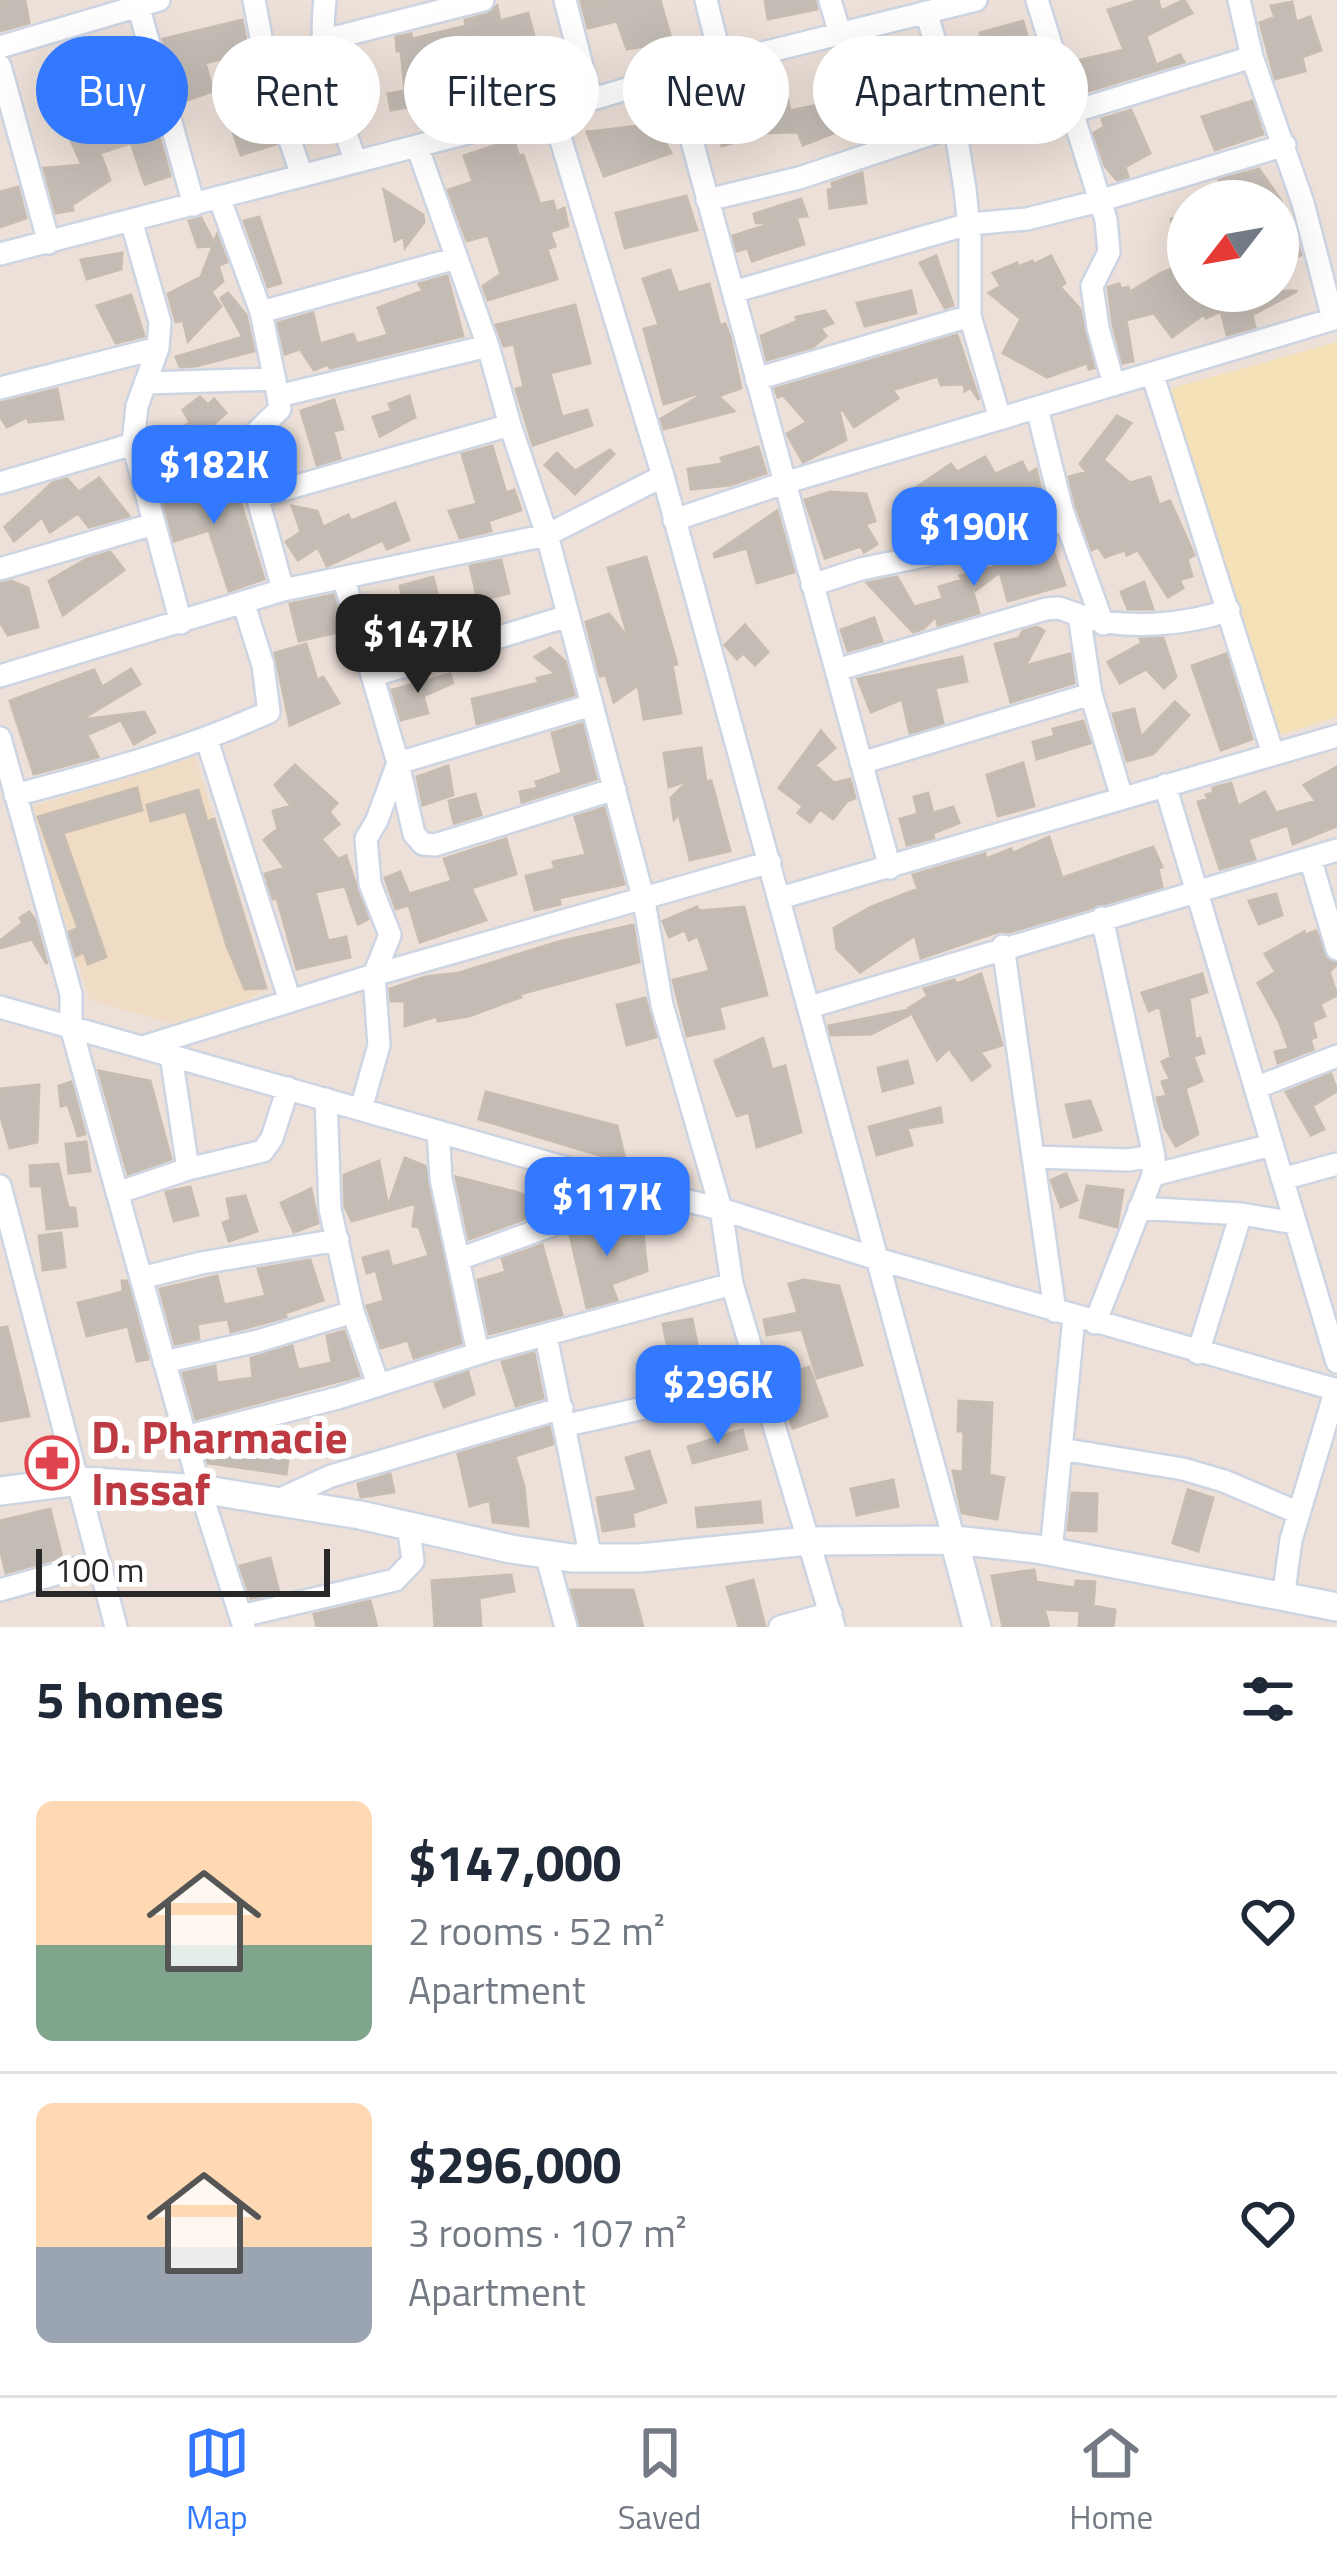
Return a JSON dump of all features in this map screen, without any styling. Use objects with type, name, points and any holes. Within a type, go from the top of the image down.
[{"type":"street","points":[[254,0],[268,75],[302,176]]},
{"type":"street","points":[[321,36],[325,0]]},
{"type":"street","points":[[337,36],[483,0]]},
{"type":"street","points":[[565,0],[574,36]]},
{"type":"street","points":[[706,0],[715,36]]},
{"type":"street","points":[[830,0],[840,34]]},
{"type":"street","points":[[789,47],[976,0]]},
{"type":"street","points":[[1036,0],[1048,36]]},
{"type":"street","points":[[674,520],[1335,319],[1285,145],[1252,57],[1239,0]]},
{"type":"street","points":[[0,47],[149,3],[194,205]]},
{"type":"street","points":[[926,12],[933,36]]},
{"type":"street","points":[[1088,107],[1252,57]]},
{"type":"street","points":[[0,65],[49,244]]},
{"type":"street","points":[[350,144],[356,162]]},
{"type":"street","points":[[0,254],[425,144]]},
{"type":"street","points":[[562,144],[663,476],[977,1627]]},
{"type":"street","points":[[692,144],[890,868]]},
{"type":"street","points":[[707,200],[799,178],[901,144]]},
{"type":"street","points":[[958,144],[969,224],[970,316],[1000,419]]},
{"type":"street","points":[[1082,144],[1106,220],[1109,252],[1092,286],[1114,385]]},
{"type":"street","points":[[733,292],[969,224],[1027,219],[1099,201],[1285,145]]},
{"type":"street","points":[[417,146],[488,346],[547,535],[644,901],[662,1005],[722,1209],[732,1284],[833,1620],[780,1627]]},
{"type":"street","points":[[143,474],[243,445],[280,409],[261,312],[219,197]]},
{"type":"street","points":[[131,220],[160,322],[158,348],[137,406],[133,444],[181,622]]},
{"type":"street","points":[[261,312],[457,258]]},
{"type":"street","points":[[756,379],[970,316]]},
{"type":"street","points":[[147,383],[277,388],[488,346]]},
{"type":"street","points":[[0,388],[158,348]]},
{"type":"street","points":[[1153,373],[1273,754]]},
{"type":"street","points":[[1037,407],[1061,510],[1102,624]]},
{"type":"street","points":[[258,497],[509,425]]},
{"type":"street","points":[[0,483],[133,444]]},
{"type":"street","points":[[243,445],[283,590]]},
{"type":"street","points":[[0,676],[283,590],[547,535],[663,476]]},
{"type":"street","points":[[812,585],[861,569],[1027,535],[1051,527],[1061,510]]},
{"type":"street","points":[[0,569],[154,524]]},
{"type":"street","points":[[344,580],[414,834],[423,844],[435,845],[616,789]]},
{"type":"street","points":[[15,796],[207,740],[268,712],[263,665],[244,605]]},
{"type":"street","points":[[836,670],[1046,609],[1059,608],[1102,624],[1196,622],[1229,610]]},
{"type":"street","points":[[1079,615],[1091,694],[1122,798]]},
{"type":"street","points":[[372,676],[568,616]]},
{"type":"street","points":[[861,763],[1091,694]]},
{"type":"street","points":[[398,763],[592,705]]},
{"type":"street","points":[[780,898],[1337,736]]},
{"type":"street","points":[[0,738],[71,994],[71,1027],[200,1489],[243,1621],[395,1580],[413,1562],[408,1524]]},
{"type":"street","points":[[207,740],[290,1001]]},
{"type":"street","points":[[361,1109],[379,1045],[374,975],[389,935],[370,884],[366,839],[398,763]]},
{"type":"street","points":[[1165,785],[1337,1362]]},
{"type":"street","points":[[810,1007],[1337,850]]},
{"type":"street","points":[[1310,858],[1337,949]]},
{"type":"street","points":[[143,1047],[374,975],[770,862]]},
{"type":"street","points":[[1074,1317],[1139,1208],[1153,1166],[1102,918]]},
{"type":"street","points":[[1003,946],[1033,1157],[1074,1317],[1052,1552]]},
{"type":"street","points":[[0,1007],[722,1209],[1074,1317],[1336,1390],[1291,1540],[1283,1598]]},
{"type":"street","points":[[171,1055],[188,1169]]},
{"type":"street","points":[[1255,1088],[1337,1056]]},
{"type":"street","points":[[117,1193],[263,1151],[288,1088]]},
{"type":"street","points":[[326,1099],[330,1209],[353,1312],[378,1384]]},
{"type":"street","points":[[438,1131],[441,1179],[478,1353]]},
{"type":"street","points":[[1033,1157],[1128,1160],[1153,1166],[1272,1145]]},
{"type":"street","points":[[1282,1179],[1337,1164]]},
{"type":"street","points":[[0,1186],[116,1627]]},
{"type":"street","points":[[459,1259],[647,1191]]},
{"type":"street","points":[[1139,1208],[1241,1214],[1295,1223]]},
{"type":"street","points":[[1198,1352],[1241,1214]]},
{"type":"street","points":[[141,1278],[338,1240]]},
{"type":"street","points":[[185,1437],[338,1398],[478,1353],[732,1284]]},
{"type":"street","points":[[164,1362],[258,1341],[353,1312]]},
{"type":"street","points":[[546,1336],[592,1558]]},
{"type":"street","points":[[276,1501],[331,1476],[564,1417],[761,1382]]},
{"type":"street","points":[[1060,1449],[1183,1469],[1299,1513]]},
{"type":"street","points":[[0,1491],[79,1481],[200,1489],[408,1524],[545,1554],[592,1558],[684,1554],[808,1540],[954,1540],[1052,1552],[1337,1607]]},
{"type":"street","points":[[545,1554],[566,1627]]},
{"type":"street","points":[[0,1590],[99,1562]]},
{"type":"shaded area","points":[[195,757],[266,988],[201,1032],[90,1000],[28,808]]},
{"type":"sand","points":[[1337,342],[1337,717],[1273,737],[1162,391]]},
{"type":"building","points":[[0,0],[25,0],[29,23],[0,31]]},
{"type":"building","points":[[660,0],[670,36],[623,38],[617,21],[588,28],[581,1]]},
{"type":"building","points":[[765,0],[815,0],[817,9],[768,19]]},
{"type":"building","points":[[1158,0],[1161,11],[1184,0],[1192,13],[1146,36],[1156,65],[1180,55],[1184,62],[1088,91],[1088,58],[1124,50],[1108,10]]},
{"type":"building","points":[[1292,2],[1296,22],[1310,17],[1321,50],[1302,57],[1305,71],[1275,79],[1260,23],[1275,17],[1271,6]]},
{"type":"building","points":[[497,6],[500,21],[528,13],[534,36],[424,36],[466,26],[465,20],[488,14]]},
{"type":"building","points":[[242,20],[245,36],[212,36],[212,61],[205,63],[212,91],[188,100],[188,36],[175,36]]},
{"type":"building","points":[[1023,21],[1027,36],[981,36]]},
{"type":"building","points":[[411,34],[404,36],[404,81],[396,37]]},
{"type":"building","points":[[404,91],[404,108],[391,110],[388,94]]},
{"type":"building","points":[[1252,101],[1263,134],[1215,150],[1202,117]]},
{"type":"building","points":[[789,106],[790,111],[813,106],[813,141],[803,145],[798,132],[789,132]]},
{"type":"building","points":[[1131,110],[1150,153],[1125,167],[1128,177],[1117,180],[1105,166],[1094,133],[1104,127],[1102,119]]},
{"type":"building","points":[[623,128],[623,144],[666,144],[671,153],[604,176],[592,144],[599,144],[599,131]]},
{"type":"building","points":[[73,144],[128,144],[100,153],[110,180],[72,205],[73,210],[56,213],[44,168],[82,165]]},
{"type":"building","points":[[131,144],[161,144],[170,176],[145,184]]},
{"type":"building","points":[[237,144],[276,144],[241,155]]},
{"type":"building","points":[[499,144],[515,144],[540,204],[553,201],[556,212],[564,208],[568,226],[550,232],[555,246],[547,249],[557,279],[488,300],[483,286],[501,274],[488,235],[467,241],[448,190],[473,182],[464,156]]},
{"type":"building","points":[[1259,169],[1267,180],[1219,180]]},
{"type":"building","points":[[862,173],[866,203],[830,208],[832,183]]},
{"type":"building","points":[[18,187],[26,218],[0,227],[0,192]]},
{"type":"building","points":[[384,190],[423,215],[424,222],[405,247],[404,236],[395,241]]},
{"type":"building","points":[[686,196],[697,230],[625,248],[616,213]]},
{"type":"building","points":[[801,199],[807,216],[796,217],[804,244],[752,261],[748,248],[737,251],[733,236],[776,222],[756,223],[754,214]]},
{"type":"building","points":[[259,217],[281,283],[268,287],[244,221]]},
{"type":"building","points":[[201,218],[214,243],[217,235],[227,262],[218,266],[223,281],[211,292],[221,306],[188,341],[183,320],[176,322],[168,294],[201,277],[213,246],[198,247],[189,221]]},
{"type":"building","points":[[122,253],[121,269],[87,279],[81,260]]},
{"type":"building","points":[[936,256],[953,305],[945,308],[920,263]]},
{"type":"building","points":[[1051,256],[1065,283],[1060,287],[1080,309],[1094,368],[1089,369],[1087,363],[1047,377],[1003,353],[1021,319],[989,293],[1001,286],[993,273]]},
{"type":"building","points":[[670,270],[678,293],[709,284],[720,326],[725,324],[730,337],[741,388],[718,396],[734,411],[664,429],[661,419],[698,397],[664,404],[644,329],[659,325],[643,279]]},
{"type":"building","points":[[1167,271],[1167,312],[1219,312],[1206,318],[1204,314],[1172,337],[1154,313],[1126,320],[1133,361],[1123,363],[1108,287],[1119,284],[1130,292]]},
{"type":"building","points":[[447,276],[463,336],[314,370],[300,349],[285,354],[278,323],[313,313],[320,344],[353,334],[357,344],[388,335],[378,308],[423,291],[419,284]]},
{"type":"building","points":[[911,291],[916,313],[865,326],[857,303]]},
{"type":"building","points":[[228,293],[246,315],[254,351],[180,367],[176,357],[243,337],[221,298]]},
{"type":"building","points":[[131,295],[144,336],[116,343],[97,306]]},
{"type":"building","points":[[575,305],[590,363],[550,373],[562,417],[587,410],[592,425],[533,445],[516,389],[524,387],[514,344],[504,346],[496,325]]},
{"type":"building","points":[[825,311],[833,323],[820,328],[826,336],[813,347],[767,360],[761,336],[798,321],[796,317]]},
{"type":"building","points":[[1221,312],[1258,312],[1252,315],[1255,327],[1227,335]]},
{"type":"building","points":[[957,335],[979,400],[970,387],[965,391],[964,384],[941,385],[938,376],[892,390],[898,398],[854,427],[843,410],[839,411],[846,440],[803,462],[787,434],[807,422],[775,389]]},
{"type":"building","points":[[57,389],[63,419],[29,422],[27,417],[7,427],[0,416],[0,403]]},
{"type":"building","points":[[409,396],[415,417],[380,436],[373,417],[392,411],[389,404]]},
{"type":"building","points":[[200,397],[208,405],[214,399],[226,413],[198,438],[185,426],[190,422],[183,410]]},
{"type":"building","points":[[334,400],[343,429],[333,431],[340,458],[317,465],[301,411]]},
{"type":"building","points":[[1117,416],[1131,423],[1103,460],[1130,483],[1150,477],[1159,505],[1170,501],[1194,555],[1187,559],[1192,576],[1179,580],[1183,588],[1168,597],[1138,550],[1105,557],[1098,547],[1092,550],[1076,506],[1069,477],[1087,472],[1080,464]]},
{"type":"building","points":[[492,446],[506,493],[514,490],[521,510],[488,521],[491,531],[460,538],[449,511],[477,504],[462,454]]},
{"type":"building","points":[[758,447],[766,473],[730,485],[691,489],[688,469],[723,464],[721,458]]},
{"type":"building","points":[[610,450],[614,454],[575,494],[545,465],[557,453],[575,471]]},
{"type":"building","points":[[985,457],[995,474],[1022,462],[1028,474],[1036,469],[1046,510],[1022,521],[1008,519],[954,535],[951,525],[929,540],[911,543],[914,525],[927,516],[910,492],[951,464],[957,472]]},
{"type":"building","points":[[196,474],[198,494],[236,488],[264,579],[229,591],[209,530],[174,541],[159,485]]},
{"type":"building","points":[[99,478],[129,516],[89,527],[78,513],[50,532],[42,517],[14,541],[5,527],[52,483],[67,479],[79,492]]},
{"type":"building","points":[[830,492],[866,494],[875,521],[865,524],[877,544],[864,552],[861,546],[825,558],[805,500]]},
{"type":"building","points":[[395,503],[409,540],[387,549],[383,540],[327,566],[318,547],[298,560],[286,542],[301,532],[292,506],[317,511],[323,527]]},
{"type":"building","points":[[777,511],[794,572],[757,583],[747,548],[715,557],[714,554]]},
{"type":"building","points":[[1039,546],[1043,557],[1054,553],[1065,585],[1008,601],[1000,572],[973,592],[979,613],[938,625],[936,616],[913,632],[867,583],[897,577],[914,607],[943,599],[939,587],[962,580],[960,576],[998,566],[1016,553]]},
{"type":"building","points":[[110,552],[124,570],[63,615],[49,581]]},
{"type":"building","points":[[646,557],[677,664],[672,665],[681,713],[644,719],[638,685],[614,702],[606,675],[600,676],[586,622],[609,614],[629,639],[608,568]]},
{"type":"building","points":[[501,560],[509,593],[478,601],[470,566]]},
{"type":"building","points":[[433,577],[442,612],[409,620],[400,586]]},
{"type":"building","points":[[11,581],[28,588],[38,627],[8,635],[0,622],[0,584]]},
{"type":"building","points":[[1144,582],[1153,609],[1128,609],[1121,592]]},
{"type":"building","points":[[333,595],[343,631],[299,641],[290,604]]},
{"type":"building","points":[[874,618],[882,641],[848,651],[841,630]]},
{"type":"building","points":[[745,625],[768,652],[755,665],[743,653],[737,659],[725,645]]},
{"type":"building","points":[[1037,627],[1044,631],[1025,666],[1070,654],[1074,683],[1011,702],[995,644]]},
{"type":"building","points":[[1163,638],[1176,677],[1164,688],[1146,669],[1120,683],[1108,662],[1142,643],[1140,639]]},
{"type":"building","points":[[306,644],[317,680],[323,677],[339,703],[290,725],[275,653]]},
{"type":"building","points":[[550,648],[565,661],[574,695],[477,724],[472,699],[539,683],[537,678],[556,674],[535,657]]},
{"type":"building","points":[[1226,654],[1252,739],[1221,750],[1192,666]]},
{"type":"building","points":[[962,657],[967,681],[935,688],[943,723],[910,733],[902,699],[871,712],[858,679]]},
{"type":"building","points":[[131,669],[140,684],[80,720],[144,712],[155,732],[134,744],[121,720],[87,735],[98,757],[34,774],[10,701],[94,670],[102,687]]},
{"type":"building","points":[[450,674],[453,683],[423,696],[428,713],[401,720],[392,690]]},
{"type":"building","points":[[1175,702],[1189,715],[1153,754],[1127,761],[1113,714],[1134,709],[1141,737]]},
{"type":"building","points":[[1083,721],[1090,743],[1037,759],[1033,742],[1055,736],[1053,729]]},
{"type":"building","points":[[582,724],[596,779],[522,802],[520,792],[538,788],[536,782],[562,773],[552,733]]},
{"type":"building","points":[[821,731],[835,748],[815,765],[834,783],[850,779],[855,798],[833,819],[820,809],[810,822],[798,813],[803,806],[779,788]]},
{"type":"building","points":[[701,748],[706,782],[711,781],[730,851],[690,860],[671,798],[689,780],[669,787],[664,753]]},
{"type":"building","points":[[1023,763],[1034,806],[998,816],[987,775]]},
{"type":"building","points":[[295,765],[337,803],[329,812],[339,824],[321,839],[338,859],[346,856],[368,919],[358,924],[345,886],[315,892],[328,941],[346,937],[350,957],[297,969],[277,898],[273,899],[265,874],[285,868],[264,840],[278,829],[273,811],[291,806],[275,785]]},
{"type":"building","points":[[448,766],[453,795],[423,805],[417,777]]},
{"type":"building","points":[[1337,767],[1337,826],[1293,844],[1288,825],[1248,839],[1255,859],[1220,869],[1198,802],[1208,799],[1213,788],[1231,783],[1238,806],[1265,792],[1276,813],[1316,801],[1304,785]]},
{"type":"building","points":[[137,788],[142,810],[63,833],[106,957],[88,964],[84,952],[76,956],[69,932],[78,928],[38,817]]},
{"type":"building","points":[[198,790],[207,822],[214,819],[266,988],[245,989],[186,811],[151,821],[147,805]]},
{"type":"building","points":[[928,793],[933,813],[953,807],[959,823],[933,833],[934,838],[907,845],[900,819],[918,814],[914,797]]},
{"type":"building","points":[[475,794],[481,815],[454,823],[449,801]]},
{"type":"building","points":[[604,808],[624,884],[559,898],[560,904],[535,910],[526,876],[555,869],[553,862],[586,855],[575,817]]},
{"type":"building","points":[[1049,837],[1062,878],[1153,847],[1162,867],[1158,868],[1162,887],[921,958],[915,935],[860,972],[837,949],[834,928],[918,889],[913,875],[985,854],[986,859],[1011,849],[1013,853]]},
{"type":"building","points":[[506,839],[516,874],[471,888],[486,920],[420,942],[409,905],[396,909],[385,878],[400,872],[409,894],[452,881],[444,859]]},
{"type":"building","points":[[1276,894],[1282,915],[1259,924],[1249,901]]},
{"type":"building","points":[[697,907],[699,911],[744,907],[767,995],[719,1007],[724,1028],[687,1036],[673,980],[710,971],[698,936],[689,940],[685,930],[669,937],[663,921]]},
{"type":"building","points":[[29,912],[47,964],[32,939],[0,948],[0,941]]},
{"type":"building","points":[[633,925],[639,962],[520,994],[469,1016],[438,1021],[437,1016],[405,1026],[405,1001],[391,1001],[390,989],[425,977],[459,973]]},
{"type":"building","points":[[1316,931],[1326,959],[1337,964],[1329,972],[1337,995],[1320,1004],[1325,1016],[1312,1022],[1313,1049],[1278,1063],[1275,1052],[1289,1049],[1258,983],[1276,972],[1265,954],[1304,932]]},
{"type":"building","points":[[981,974],[1002,1045],[980,1052],[990,1066],[972,1080],[949,1048],[937,1060],[909,1008],[928,996],[924,989]]},
{"type":"building","points":[[1202,974],[1207,992],[1189,998],[1195,1040],[1200,1038],[1204,1053],[1193,1056],[1202,1081],[1185,1088],[1198,1134],[1176,1146],[1165,1128],[1157,1098],[1167,1096],[1162,1082],[1170,1079],[1162,1062],[1171,1057],[1160,1006],[1149,1011],[1142,993]]},
{"type":"building","points":[[645,998],[656,1037],[627,1045],[617,1005]]},
{"type":"building","points":[[908,1010],[909,1015],[871,1034],[831,1035],[829,1026]]},
{"type":"building","points":[[763,1038],[772,1070],[785,1066],[801,1132],[757,1147],[749,1112],[737,1116],[715,1061]]},
{"type":"building","points":[[907,1061],[913,1083],[883,1091],[878,1068]]},
{"type":"building","points":[[99,1071],[150,1081],[171,1159],[128,1174]]},
{"type":"building","points":[[1331,1074],[1337,1091],[1312,1106],[1324,1129],[1311,1135],[1286,1092]]},
{"type":"building","points":[[71,1082],[85,1134],[78,1136],[68,1104],[61,1106],[59,1086]]},
{"type":"building","points":[[39,1085],[37,1142],[10,1148],[0,1114],[0,1089]]},
{"type":"building","points":[[486,1092],[617,1126],[626,1163],[479,1119]]},
{"type":"building","points":[[1090,1101],[1101,1130],[1074,1137],[1066,1105]]},
{"type":"building","points":[[940,1108],[942,1122],[907,1128],[912,1145],[877,1155],[869,1127]]},
{"type":"building","points":[[86,1142],[90,1171],[69,1173],[66,1144]]},
{"type":"building","points":[[405,1158],[425,1166],[461,1343],[414,1358],[408,1340],[381,1348],[367,1306],[384,1301],[376,1270],[367,1273],[363,1258],[388,1251],[392,1267],[429,1256],[419,1227],[413,1226],[416,1203],[352,1221],[345,1207],[344,1175],[379,1161],[388,1207]]},
{"type":"building","points":[[58,1164],[77,1226],[47,1229],[42,1186],[31,1186],[30,1166]]},
{"type":"building","points":[[1066,1174],[1077,1200],[1061,1207],[1051,1180]]},
{"type":"building","points":[[456,1177],[516,1192],[555,1208],[469,1239]]},
{"type":"building","points":[[1087,1186],[1123,1190],[1117,1227],[1080,1217]]},
{"type":"building","points":[[190,1187],[198,1215],[174,1221],[166,1192]]},
{"type":"building","points":[[311,1189],[318,1223],[294,1232],[281,1203]]},
{"type":"building","points":[[245,1196],[257,1231],[229,1241],[223,1223],[231,1220],[227,1199]]},
{"type":"building","points":[[610,1221],[643,1232],[647,1271],[611,1284],[617,1300],[587,1308],[570,1235]]},
{"type":"building","points":[[61,1233],[65,1267],[43,1270],[39,1236]]},
{"type":"building","points":[[542,1245],[562,1315],[489,1334],[478,1280],[506,1272],[502,1259]]},
{"type":"building","points":[[310,1260],[323,1300],[285,1313],[286,1317],[231,1332],[228,1319],[197,1324],[199,1339],[175,1344],[160,1289],[217,1276],[224,1305],[266,1296],[258,1269]]},
{"type":"building","points":[[804,1280],[839,1286],[862,1365],[817,1378],[802,1329],[767,1335],[764,1320],[798,1313],[789,1284]]},
{"type":"building","points":[[122,1281],[127,1281],[148,1359],[137,1361],[128,1326],[87,1336],[78,1303],[123,1292]]},
{"type":"building","points":[[692,1319],[697,1344],[668,1349],[663,1324]]},
{"type":"building","points":[[7,1327],[29,1416],[0,1421],[0,1328]]},
{"type":"building","points":[[344,1331],[359,1376],[196,1419],[183,1373],[215,1366],[217,1383],[253,1378],[251,1358],[292,1346],[298,1370],[332,1363],[327,1336]]},
{"type":"building","points":[[534,1353],[543,1398],[516,1406],[502,1362]]},
{"type":"building","points":[[809,1367],[827,1416],[793,1428],[784,1404],[800,1399],[790,1374]]},
{"type":"building","points":[[468,1372],[474,1394],[444,1407],[435,1383]]},
{"type":"building","points":[[959,1401],[992,1403],[989,1475],[1004,1478],[997,1519],[962,1513],[953,1471],[963,1472]]},
{"type":"building","points":[[549,1427],[553,1444],[515,1456],[528,1526],[493,1522],[490,1500],[470,1506],[458,1454]]},
{"type":"building","points":[[742,1430],[747,1449],[693,1463],[688,1447]]},
{"type":"building","points":[[220,1444],[289,1453],[286,1474],[208,1463],[204,1448]]},
{"type":"building","points":[[649,1451],[666,1502],[632,1513],[634,1526],[603,1531],[597,1498],[637,1491],[626,1458]]},
{"type":"building","points":[[390,1474],[394,1492],[361,1497],[358,1484]]},
{"type":"building","points":[[893,1480],[898,1506],[857,1515],[851,1489]]},
{"type":"building","points":[[1188,1490],[1213,1498],[1198,1551],[1173,1543]]},
{"type":"building","points":[[1072,1493],[1097,1494],[1096,1531],[1068,1530]]},
{"type":"building","points":[[760,1502],[762,1522],[698,1527],[696,1508]]},
{"type":"building","points":[[50,1509],[62,1557],[6,1573],[0,1521]]},
{"type":"building","points":[[270,1558],[279,1592],[251,1598],[240,1566]]},
{"type":"building","points":[[1034,1570],[1036,1582],[1075,1588],[1076,1581],[1095,1582],[1093,1606],[1115,1610],[1113,1627],[1079,1627],[1080,1611],[1044,1609],[1049,1627],[1003,1627],[992,1576]]},
{"type":"building","points":[[511,1575],[514,1591],[479,1598],[481,1627],[435,1627],[432,1581]]},
{"type":"building","points":[[753,1580],[765,1627],[739,1627],[727,1587]]},
{"type":"building","points":[[571,1590],[633,1590],[643,1627],[581,1627]]},
{"type":"building","points":[[370,1601],[377,1627],[317,1627],[314,1614]]},
{"type":"place","name":"D. Pharmacie Inssaf","points":[[52,1463]]}]
